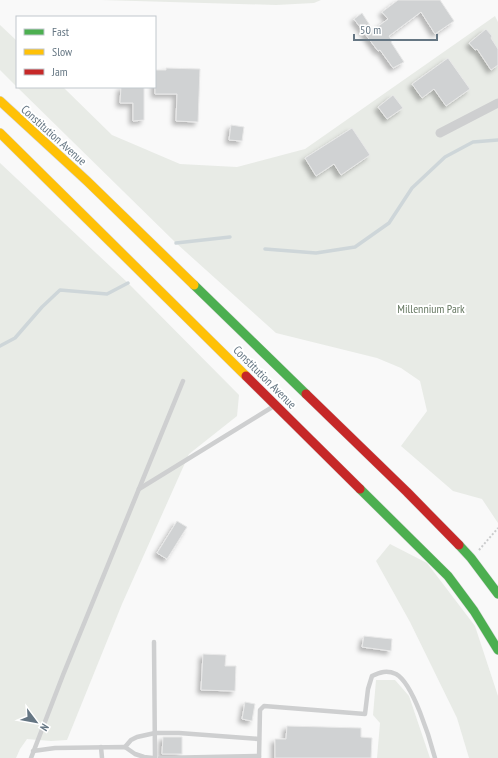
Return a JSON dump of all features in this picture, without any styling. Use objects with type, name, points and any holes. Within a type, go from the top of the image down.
[{"type":"main road","name":"Constitution Avenue","points":[[0,101],[87,181],[407,492],[471,558],[498,594]]},
{"type":"main road","name":"Constitution Avenue","points":[[0,133],[448,576],[474,611],[498,650]]},
{"type":"street","points":[[440,133],[498,103]]},
{"type":"lane","points":[[30,758],[183,381]]},
{"type":"lane","points":[[139,489],[276,405]]},
{"type":"lane","points":[[33,751],[55,748],[125,747],[135,754],[154,758],[154,642]]},
{"type":"lane","points":[[160,758],[259,757],[260,710],[264,706],[365,714],[368,689],[372,676],[380,672],[388,672],[397,674],[409,689],[429,736],[435,758]]},
{"type":"lane","points":[[125,747],[136,737],[155,733],[179,733],[259,739]]},
{"type":"lane","points":[[101,747],[102,758]]},
{"type":"path","points":[[471,558],[498,528]]},
{"type":"green space","points":[[101,0],[321,0],[314,3],[276,5]]},
{"type":"green space","name":"Millennium Park","points":[[495,16],[498,22],[498,523],[482,499],[453,491],[401,446],[427,411],[420,381],[401,368],[377,358],[276,333],[176,243],[18,88],[64,88],[112,135],[180,164],[237,167],[305,149]]},
{"type":"green space","points":[[0,25],[16,40],[16,86],[0,70]]},
{"type":"green space","points":[[0,163],[128,283],[239,395],[237,416],[189,454],[122,604],[67,740],[51,741],[27,739],[16,758],[0,758]]},
{"type":"green space","points":[[390,544],[427,563],[475,626],[498,696],[498,758],[469,758],[457,718],[410,622],[376,561]]},
{"type":"green space","points":[[376,680],[395,680],[409,696],[430,758],[377,758],[380,723],[373,715]]},
{"type":"building","points":[[398,0],[440,0],[454,21],[435,34],[421,12],[389,36],[392,41],[391,42],[404,62],[393,68],[354,19],[362,13],[373,30],[388,19],[382,12]]},
{"type":"building","points":[[486,29],[492,36],[491,38],[498,49],[498,65],[491,70],[477,49],[475,50],[469,43]]},
{"type":"building","points":[[448,58],[470,89],[446,106],[434,89],[422,98],[412,84]]},
{"type":"building","points":[[166,68],[200,69],[198,122],[176,121],[177,94],[155,94],[156,70],[166,70]]},
{"type":"building","points":[[121,88],[144,88],[144,120],[133,121],[133,103],[120,103]]},
{"type":"building","points":[[393,95],[403,108],[387,119],[378,107]]},
{"type":"building","points":[[231,125],[244,127],[242,141],[229,140]]},
{"type":"building","points":[[352,128],[370,155],[341,175],[334,164],[316,176],[305,158]]},
{"type":"building","points":[[177,521],[187,527],[167,559],[157,553]]},
{"type":"building","points":[[364,636],[392,639],[391,651],[362,647]]},
{"type":"building","points":[[203,654],[226,655],[225,666],[236,666],[235,691],[201,690]]},
{"type":"building","points":[[245,702],[255,704],[252,721],[242,719]]},
{"type":"building","points":[[287,726],[361,728],[361,737],[372,738],[371,758],[275,758],[275,739],[286,739]]},
{"type":"building","points":[[163,737],[182,737],[182,754],[162,754]]},
{"type":"waterway","points":[[265,249],[316,253],[355,247],[389,223],[412,188],[445,157],[473,142],[498,140]]},
{"type":"waterway","points":[[176,243],[230,237]]},
{"type":"waterway","points":[[0,346],[15,338],[42,307],[60,290],[107,294],[128,283]]},
{"type":"traffic: fast","points":[[194,285],[306,394]]},
{"type":"traffic: fast","points":[[360,489],[448,576],[474,611],[498,650]]},
{"type":"traffic: fast","points":[[459,545],[471,558],[498,594]]},
{"type":"traffic: slow","points":[[0,101],[87,181],[194,285]]},
{"type":"traffic: slow","points":[[0,133],[246,376]]},
{"type":"traffic: jam","points":[[246,376],[360,489]]},
{"type":"traffic: jam","points":[[306,394],[459,545]]}]
